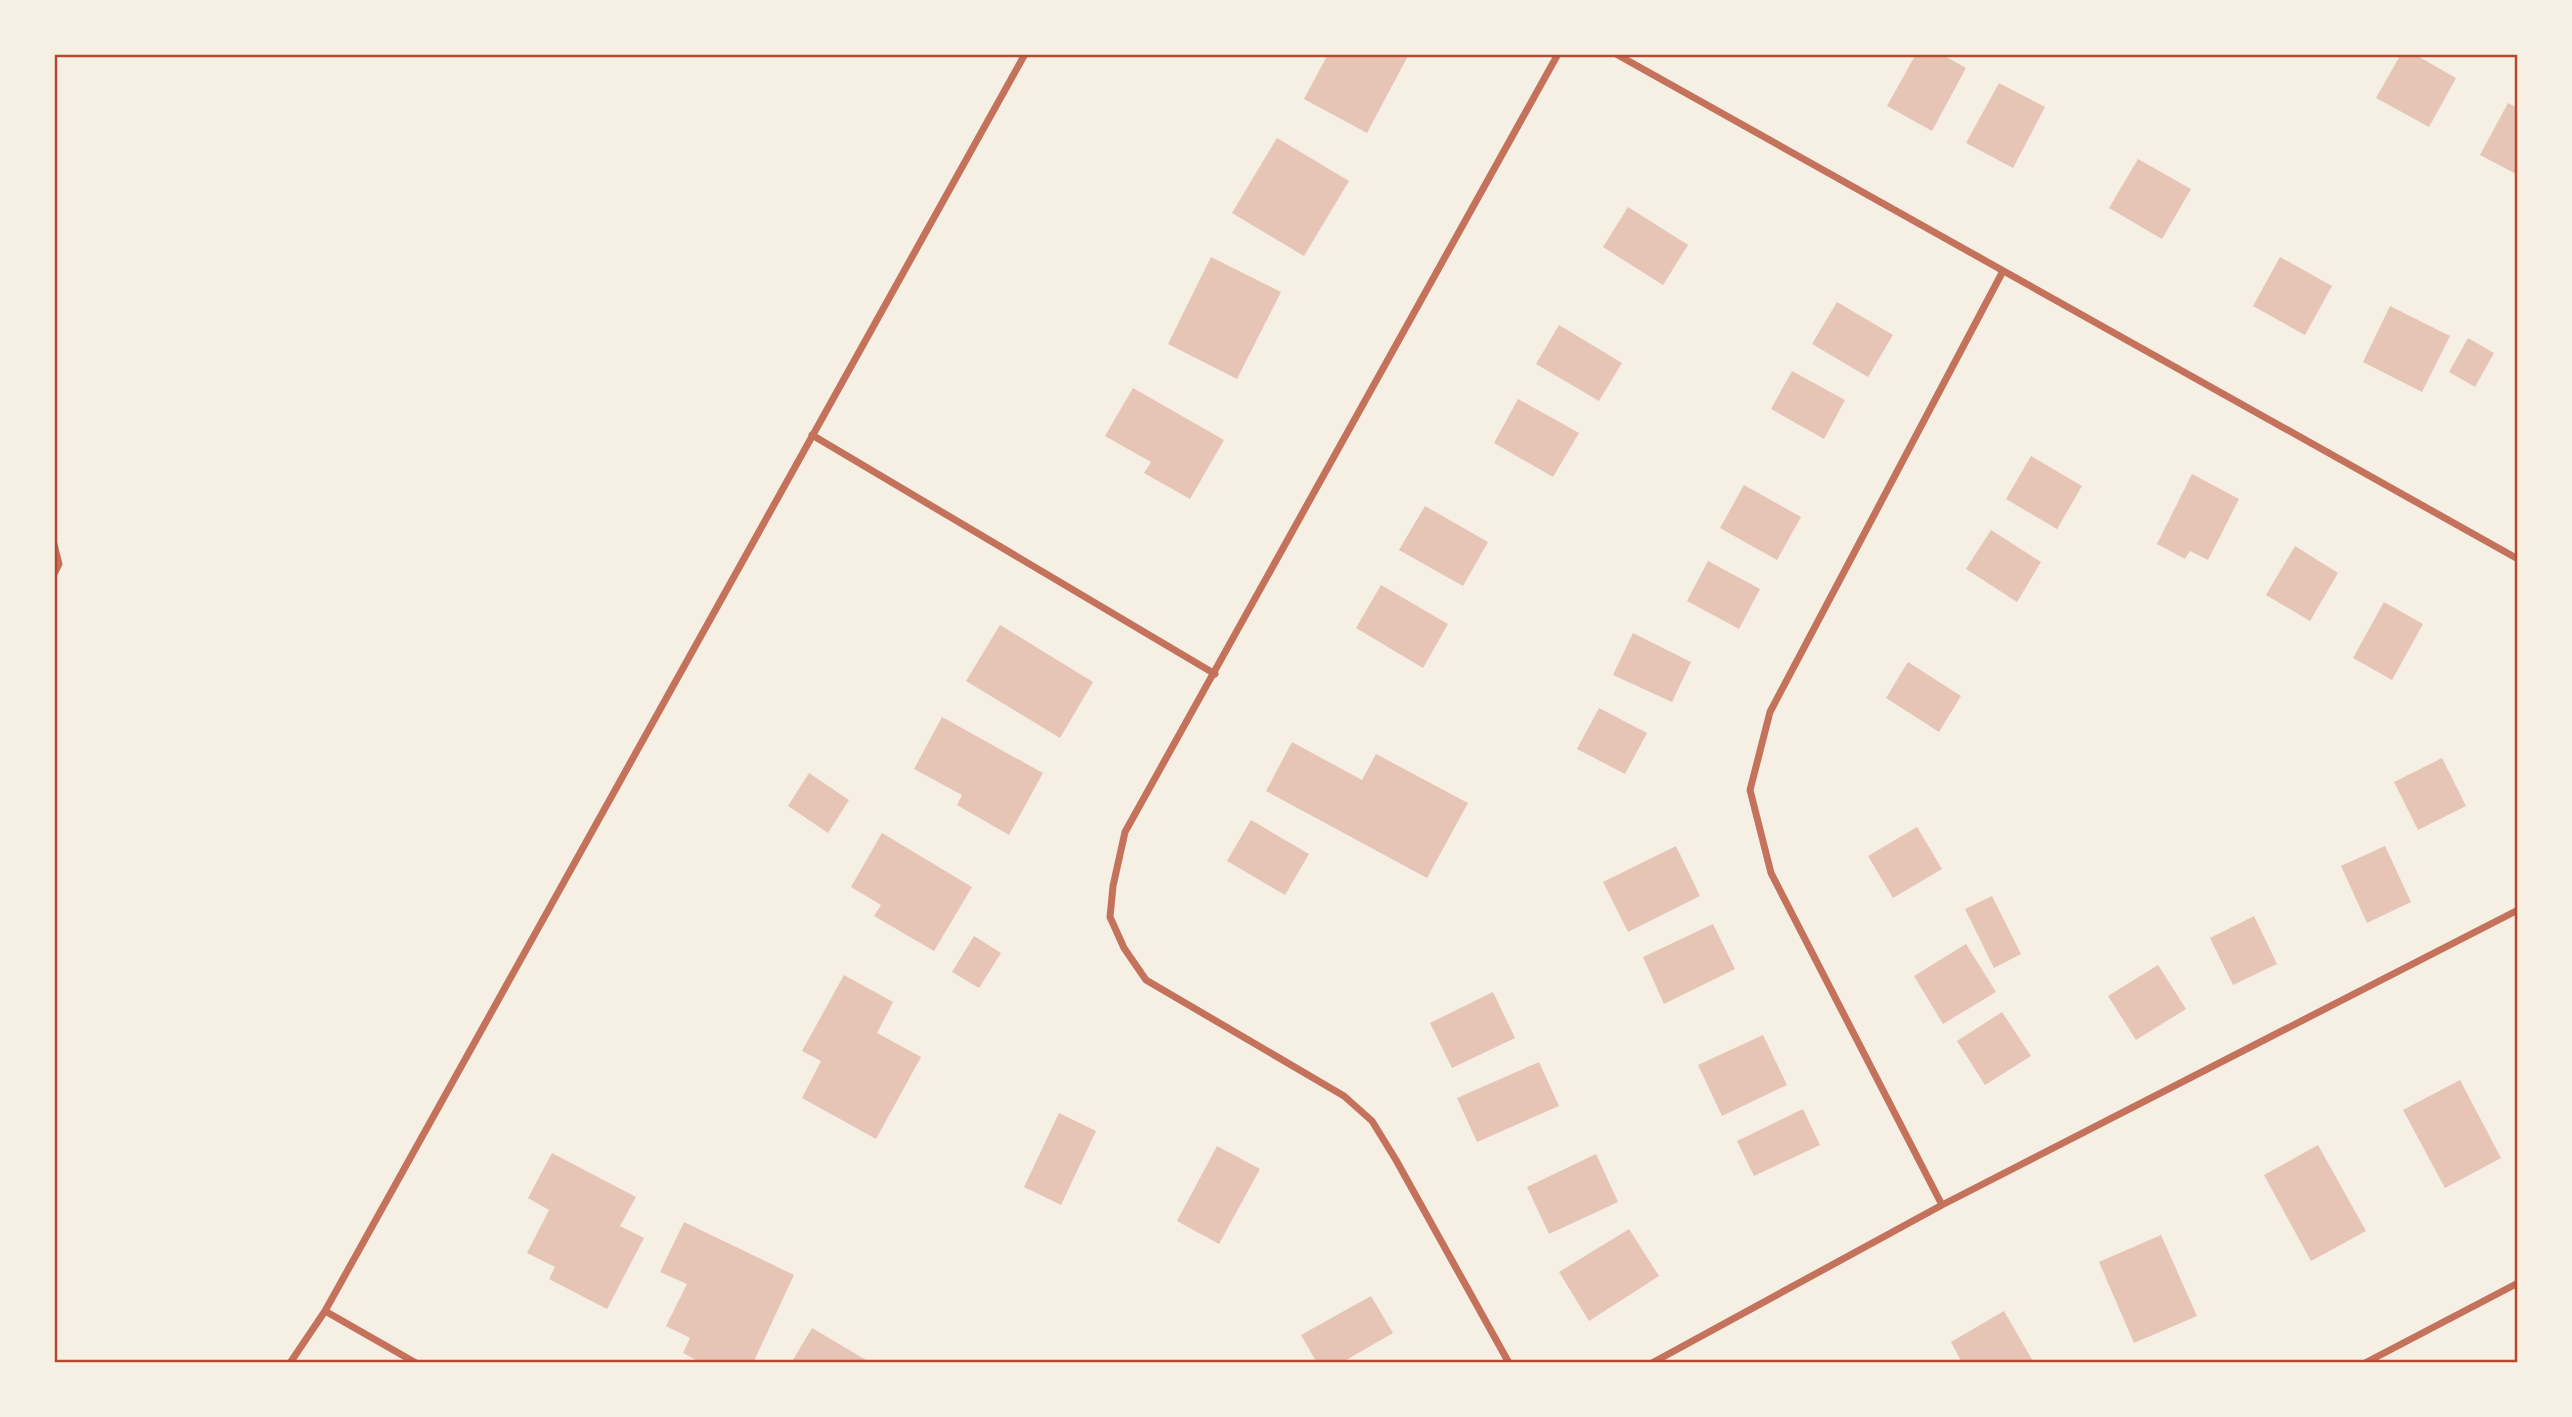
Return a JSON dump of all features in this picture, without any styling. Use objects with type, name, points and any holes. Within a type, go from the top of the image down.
[{"type":"street","points":[[290,1363],[325,1311],[1025,54]]},
{"type":"street","points":[[1509,1363],[1372,1121],[1344,1096],[1146,980],[1124,948],[1110,917],[1125,832],[1558,54]]},
{"type":"street","points":[[1616,54],[2518,559]]},
{"type":"street","points":[[1942,1205],[1771,873],[1750,790],[1770,712],[2003,271]]},
{"type":"street","points":[[812,435],[1215,674]]},
{"type":"street","points":[[54,544],[59,564],[54,574]]},
{"type":"street","points":[[1652,1363],[1942,1205],[2518,910]]},
{"type":"street","points":[[2365,1363],[2518,1283]]},
{"type":"street","points":[[325,1311],[416,1363]]},
{"type":"building","points":[[1328,54],[1409,54],[1367,133],[1304,99]]},
{"type":"building","points":[[1916,54],[1941,54],[1966,68],[1932,131],[1887,106]]},
{"type":"building","points":[[2401,54],[2414,54],[2456,78],[2429,127],[2376,98]]},
{"type":"building","points":[[1999,83],[2045,107],[2013,168],[1966,143]]},
{"type":"building","points":[[2508,103],[2518,108],[2518,175],[2480,155]]},
{"type":"building","points":[[1277,138],[1349,181],[1304,256],[1232,213]]},
{"type":"building","points":[[2138,159],[2191,189],[2162,239],[2109,208]]},
{"type":"building","points":[[1628,207],[1688,245],[1663,285],[1603,247]]},
{"type":"building","points":[[1211,257],[1281,292],[1237,379],[1168,344]]},
{"type":"building","points":[[2280,257],[2332,286],[2305,335],[2253,306]]},
{"type":"building","points":[[1837,302],[1893,335],[1868,377],[1812,344]]},
{"type":"building","points":[[2390,306],[2450,336],[2422,392],[2363,362]]},
{"type":"building","points":[[1559,325],[1622,363],[1599,401],[1536,364]]},
{"type":"building","points":[[2468,338],[2494,353],[2475,387],[2449,372]]},
{"type":"building","points":[[1792,371],[1845,400],[1824,439],[1771,409]]},
{"type":"building","points":[[1133,388],[1224,440],[1190,499],[1144,473],[1151,462],[1105,436]]},
{"type":"building","points":[[1518,399],[1579,433],[1553,477],[1494,443]]},
{"type":"building","points":[[2031,456],[2082,486],[2057,529],[2006,499]]},
{"type":"building","points":[[2192,474],[2239,499],[2208,560],[2190,551],[2185,559],[2157,544]]},
{"type":"building","points":[[1744,485],[1801,517],[1777,560],[1720,528]]},
{"type":"building","points":[[1425,506],[1488,542],[1463,586],[1399,550]]},
{"type":"building","points":[[1991,530],[2041,562],[2017,602],[1966,569]]},
{"type":"building","points":[[2295,546],[2338,573],[2310,621],[2266,595]]},
{"type":"building","points":[[1708,561],[1760,589],[1739,629],[1687,601]]},
{"type":"building","points":[[1381,585],[1448,624],[1423,668],[1356,628]]},
{"type":"building","points":[[2384,602],[2423,624],[2392,680],[2353,658]]},
{"type":"building","points":[[1000,625],[1093,682],[1060,738],[966,681]]},
{"type":"building","points":[[1633,633],[1691,662],[1672,702],[1613,675]]},
{"type":"building","points":[[1908,662],[1961,696],[1939,732],[1886,698]]},
{"type":"building","points":[[1599,708],[1647,733],[1625,774],[1577,749]]},
{"type":"building","points":[[942,717],[1043,773],[1009,835],[957,805],[962,795],[914,769]]},
{"type":"building","points":[[1292,742],[1362,780],[1376,754],[1468,803],[1427,878],[1266,791]]},
{"type":"building","points":[[2442,758],[2466,806],[2418,830],[2394,782]]},
{"type":"building","points":[[809,773],[849,800],[828,833],[788,806]]},
{"type":"building","points":[[1251,820],[1309,854],[1285,895],[1227,861]]},
{"type":"building","points":[[1917,827],[1942,869],[1893,898],[1868,856]]},
{"type":"building","points":[[882,833],[972,887],[934,951],[874,916],[881,905],[851,887]]},
{"type":"building","points":[[1676,846],[1700,896],[1628,932],[1603,882]]},
{"type":"building","points":[[2385,846],[2411,902],[2367,923],[2341,866]]},
{"type":"building","points":[[1992,896],[2021,954],[1994,968],[1965,909]]},
{"type":"building","points":[[2254,916],[2277,964],[2233,985],[2210,938]]},
{"type":"building","points":[[1713,924],[1735,969],[1664,1004],[1643,957]]},
{"type":"building","points":[[974,936],[1001,953],[979,988],[952,972]]},
{"type":"building","points":[[1966,944],[1996,992],[1943,1024],[1914,976]]},
{"type":"building","points":[[2158,965],[2186,1009],[2136,1040],[2108,996]]},
{"type":"building","points":[[844,975],[893,1002],[877,1033],[921,1057],[876,1139],[802,1098],[821,1061],[802,1051]]},
{"type":"building","points":[[1493,992],[1515,1038],[1452,1068],[1430,1023]]},
{"type":"building","points":[[2002,1012],[2031,1056],[1985,1085],[1957,1041]]},
{"type":"building","points":[[1763,1035],[1787,1085],[1722,1116],[1698,1065]]},
{"type":"building","points":[[1539,1062],[1559,1106],[1477,1142],[1457,1098]]},
{"type":"building","points":[[2460,1080],[2501,1158],[2445,1188],[2403,1110]]},
{"type":"building","points":[[1803,1109],[1820,1145],[1754,1176],[1737,1141]]},
{"type":"building","points":[[1059,1113],[1096,1131],[1061,1205],[1024,1187]]},
{"type":"building","points":[[2318,1145],[2366,1231],[2311,1261],[2264,1175]]},
{"type":"building","points":[[1217,1146],[1260,1169],[1219,1244],[1177,1221]]},
{"type":"building","points":[[552,1153],[636,1197],[620,1226],[644,1238],[607,1309],[549,1279],[555,1267],[527,1253],[549,1210],[528,1198]]},
{"type":"building","points":[[1596,1154],[1618,1202],[1549,1234],[1527,1187]]},
{"type":"building","points":[[684,1222],[794,1275],[753,1363],[702,1363],[683,1353],[690,1338],[666,1326],[687,1284],[660,1272]]},
{"type":"building","points":[[1629,1229],[1659,1276],[1589,1321],[1559,1272]]},
{"type":"building","points":[[2161,1235],[2197,1316],[2134,1343],[2099,1262]]},
{"type":"building","points":[[1371,1296],[1393,1333],[1341,1363],[1317,1363],[1301,1335]]},
{"type":"building","points":[[2004,1311],[2034,1363],[1962,1363],[1951,1342]]},
{"type":"building","points":[[812,1328],[871,1363],[791,1363]]}]
